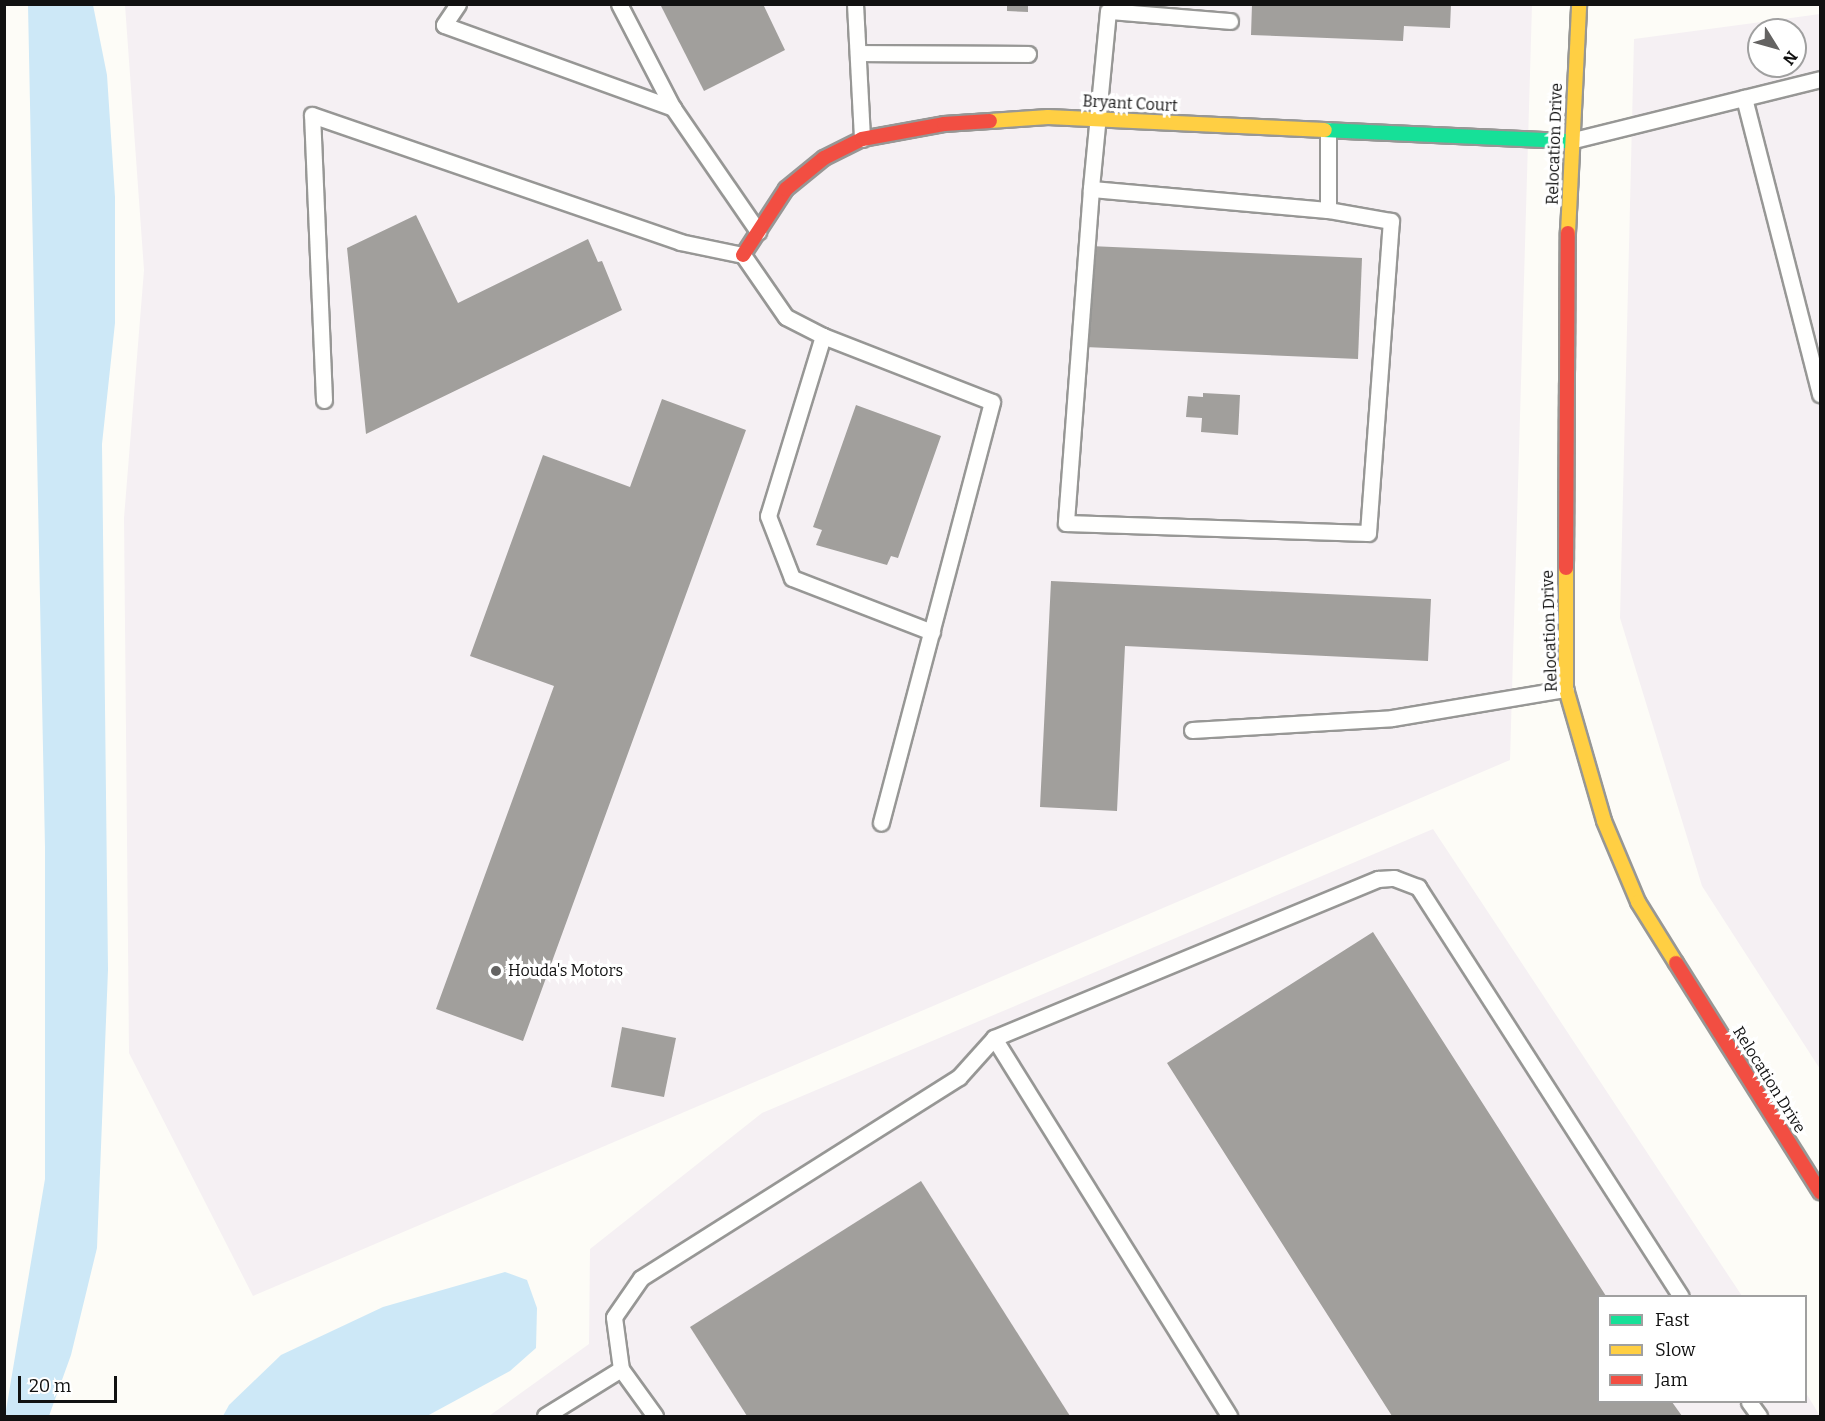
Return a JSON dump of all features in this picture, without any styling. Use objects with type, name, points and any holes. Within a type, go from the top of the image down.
[{"type":"street","name":"Relocation Drive","points":[[1579,4],[1570,141],[1564,379],[1566,689],[1604,821],[1638,902],[1821,1192]]},
{"type":"street","name":"Bryant Court","points":[[743,255],[797,179],[824,158],[862,139],[944,124],[1048,117],[1570,141]]},
{"type":"lane","points":[[458,4],[444,25],[673,108]]},
{"type":"lane","points":[[619,4],[673,108],[758,231]]},
{"type":"lane","points":[[855,4],[862,139]]},
{"type":"lane","points":[[1091,189],[1328,210],[1391,221],[1368,533],[1066,523],[1096,119],[1109,8],[1230,21]]},
{"type":"lane","points":[[858,53],[1028,54]]},
{"type":"lane","points":[[1570,141],[1821,79]]},
{"type":"lane","points":[[1744,98],[1821,394]]},
{"type":"lane","points":[[324,400],[312,115],[680,242],[743,255],[786,317],[823,336],[992,402],[881,823]]},
{"type":"lane","points":[[1328,130],[1328,210]]},
{"type":"lane","points":[[823,336],[768,516],[792,578],[932,632]]},
{"type":"lane","points":[[1192,730],[1392,718],[1566,689]]},
{"type":"lane","points":[[655,1416],[621,1369],[614,1317],[641,1278],[959,1077],[994,1038],[1378,879],[1394,878],[1418,887],[1681,1295]]},
{"type":"lane","points":[[994,1038],[1228,1416]]},
{"type":"lane","points":[[545,1416],[621,1369]]},
{"type":"lane","points":[[1750,1403],[1759,1416]]},
{"type":"shaded area","points":[[125,5],[1532,5],[1510,760],[253,1296],[129,1053],[124,518],[144,270]]},
{"type":"shaded area","points":[[1820,14],[1820,1069],[1702,886],[1620,618],[1634,39],[1747,24],[1747,78],[1807,78],[1807,18],[1790,18]]},
{"type":"shaded area","points":[[1433,829],[1741,1295],[1597,1295],[1597,1403],[1807,1403],[1807,1395],[1820,1416],[489,1416],[589,1344],[590,1249],[762,1113]]},
{"type":"water","points":[[28,5],[93,5],[107,75],[115,197],[115,323],[102,444],[108,970],[97,1248],[71,1355],[49,1416],[5,1416],[45,1179],[45,848]]},
{"type":"water","points":[[505,1272],[527,1280],[537,1308],[536,1348],[510,1371],[427,1416],[223,1416],[229,1405],[281,1355],[383,1307]]},
{"type":"building","points":[[660,4],[763,4],[785,50],[704,91]]},
{"type":"building","points":[[1007,4],[1028,4],[1028,12],[1007,11]]},
{"type":"building","points":[[1252,4],[1451,4],[1450,28],[1404,26],[1403,41],[1251,35]]},
{"type":"building","points":[[416,215],[458,303],[588,239],[598,262],[602,261],[622,310],[366,434],[347,248]]},
{"type":"building","points":[[1090,246],[1362,258],[1358,359],[1085,347]]},
{"type":"building","points":[[1203,393],[1240,395],[1238,435],[1201,432],[1202,418],[1186,417],[1188,396],[1203,397]]},
{"type":"building","points":[[662,399],[746,430],[523,1041],[436,1009],[554,686],[470,656],[543,455],[630,487]]},
{"type":"building","points":[[856,405],[941,436],[898,558],[891,556],[887,565],[816,545],[822,530],[813,527]]},
{"type":"building","points":[[1051,581],[1431,599],[1428,661],[1125,646],[1117,811],[1040,807]]},
{"type":"building","points":[[1373,932],[1605,1295],[1597,1295],[1597,1403],[1673,1403],[1682,1416],[1392,1416],[1167,1063]]},
{"type":"building","points":[[622,1027],[676,1038],[664,1097],[611,1087]]},
{"type":"building","points":[[921,1181],[1070,1416],[747,1416],[690,1327]]},
{"type":"traffic: fast","points":[[1325,130],[1570,141]]},
{"type":"traffic: slow","points":[[1568,233],[1579,4]]},
{"type":"traffic: slow","points":[[990,121],[1048,117],[1325,130]]},
{"type":"traffic: slow","points":[[1566,568],[1566,689],[1604,821],[1638,902],[1676,963]]},
{"type":"traffic: jam","points":[[743,255],[786,189],[824,158],[862,139],[944,124],[990,121]]},
{"type":"traffic: jam","points":[[1566,568],[1568,233]]},
{"type":"traffic: jam","points":[[1676,963],[1820,1192]]},
{"type":"place","name":"Houda's Motors","points":[[496,971]]}]
